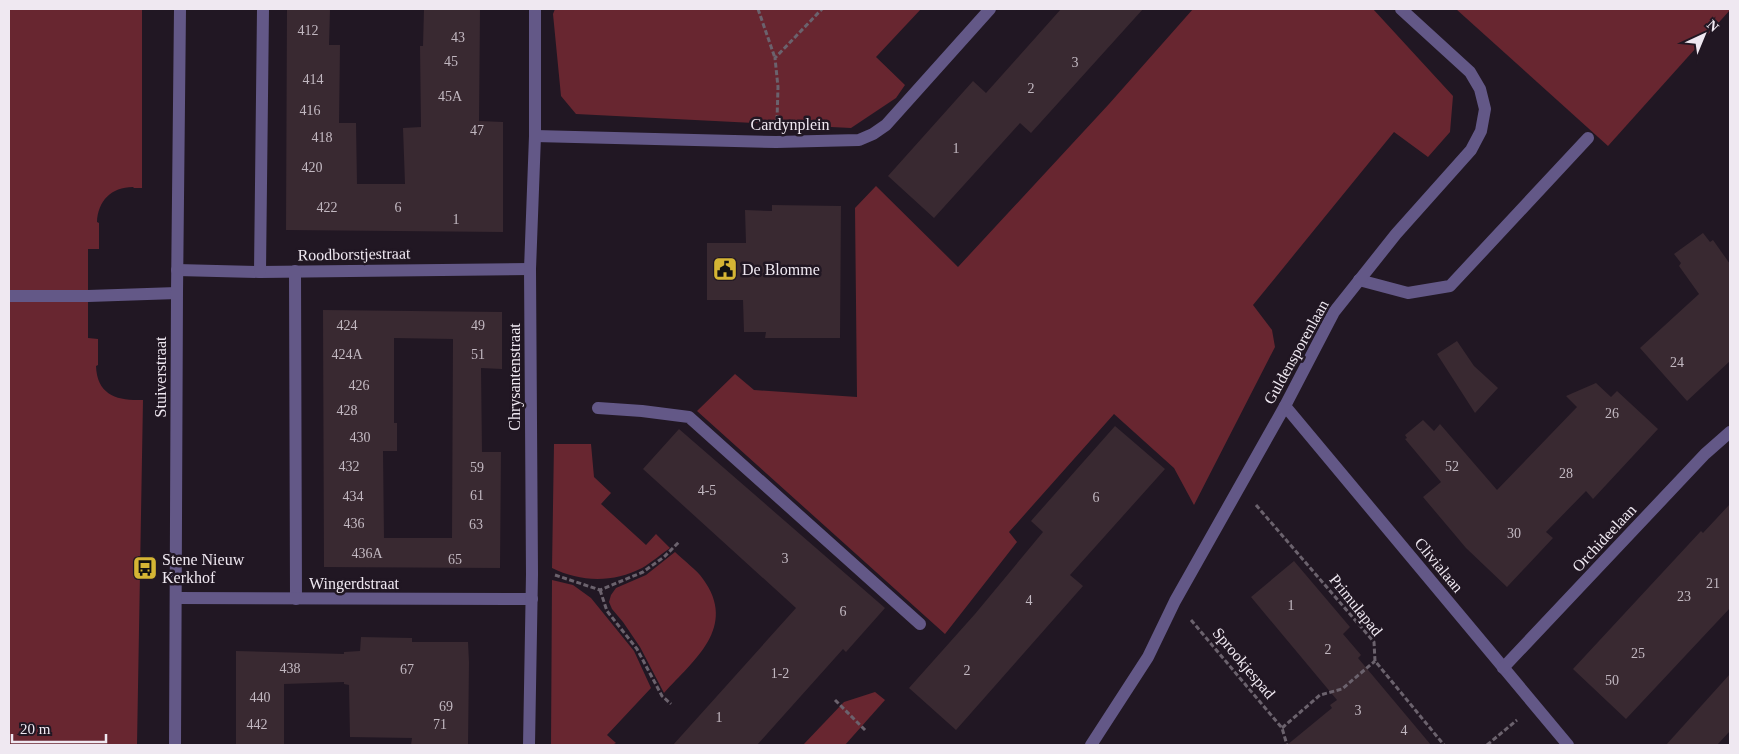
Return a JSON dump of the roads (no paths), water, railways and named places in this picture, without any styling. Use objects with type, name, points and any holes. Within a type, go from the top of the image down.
[{"type":"street","name":"Stuiverstraat","points":[[176,745],[177,270],[180,9]]},
{"type":"street","points":[[260,272],[263,9]]},
{"type":"street","name":"Chrysantenstraat","points":[[529,745],[532,599],[530,269],[535,136],[535,9]]},
{"type":"street","name":"Cardynplein","points":[[535,136],[776,142],[859,140],[873,134],[886,125],[990,9]]},
{"type":"street","name":"Guldensporenlaan","points":[[1091,745],[1148,657],[1175,601],[1284,406],[1334,312],[1396,234],[1471,150],[1481,130],[1485,108],[1480,89],[1470,72],[1401,9]]},
{"type":"street","points":[[1360,280],[1408,292],[1450,286],[1588,138]]},
{"type":"street","name":"Roodborstjestraat","points":[[177,270],[260,272],[530,269]]},
{"type":"street","points":[[296,271],[296,599]]},
{"type":"street","points":[[9,296],[177,293]]},
{"type":"street","name":"Clivialaan","points":[[1284,406],[1568,745]]},
{"type":"street","points":[[598,408],[689,417],[920,624]]},
{"type":"street","name":"Orchideelaan","points":[[1503,668],[1705,454],[1730,432]]},
{"type":"street","name":"Wingerdstraat","points":[[176,598],[532,599]]},
{"type":"place","name":"De Blomme","points":[[725,269]]},
{"type":"place","name":"Stene Nieuw Kerkhof","points":[[145,568]]}]
